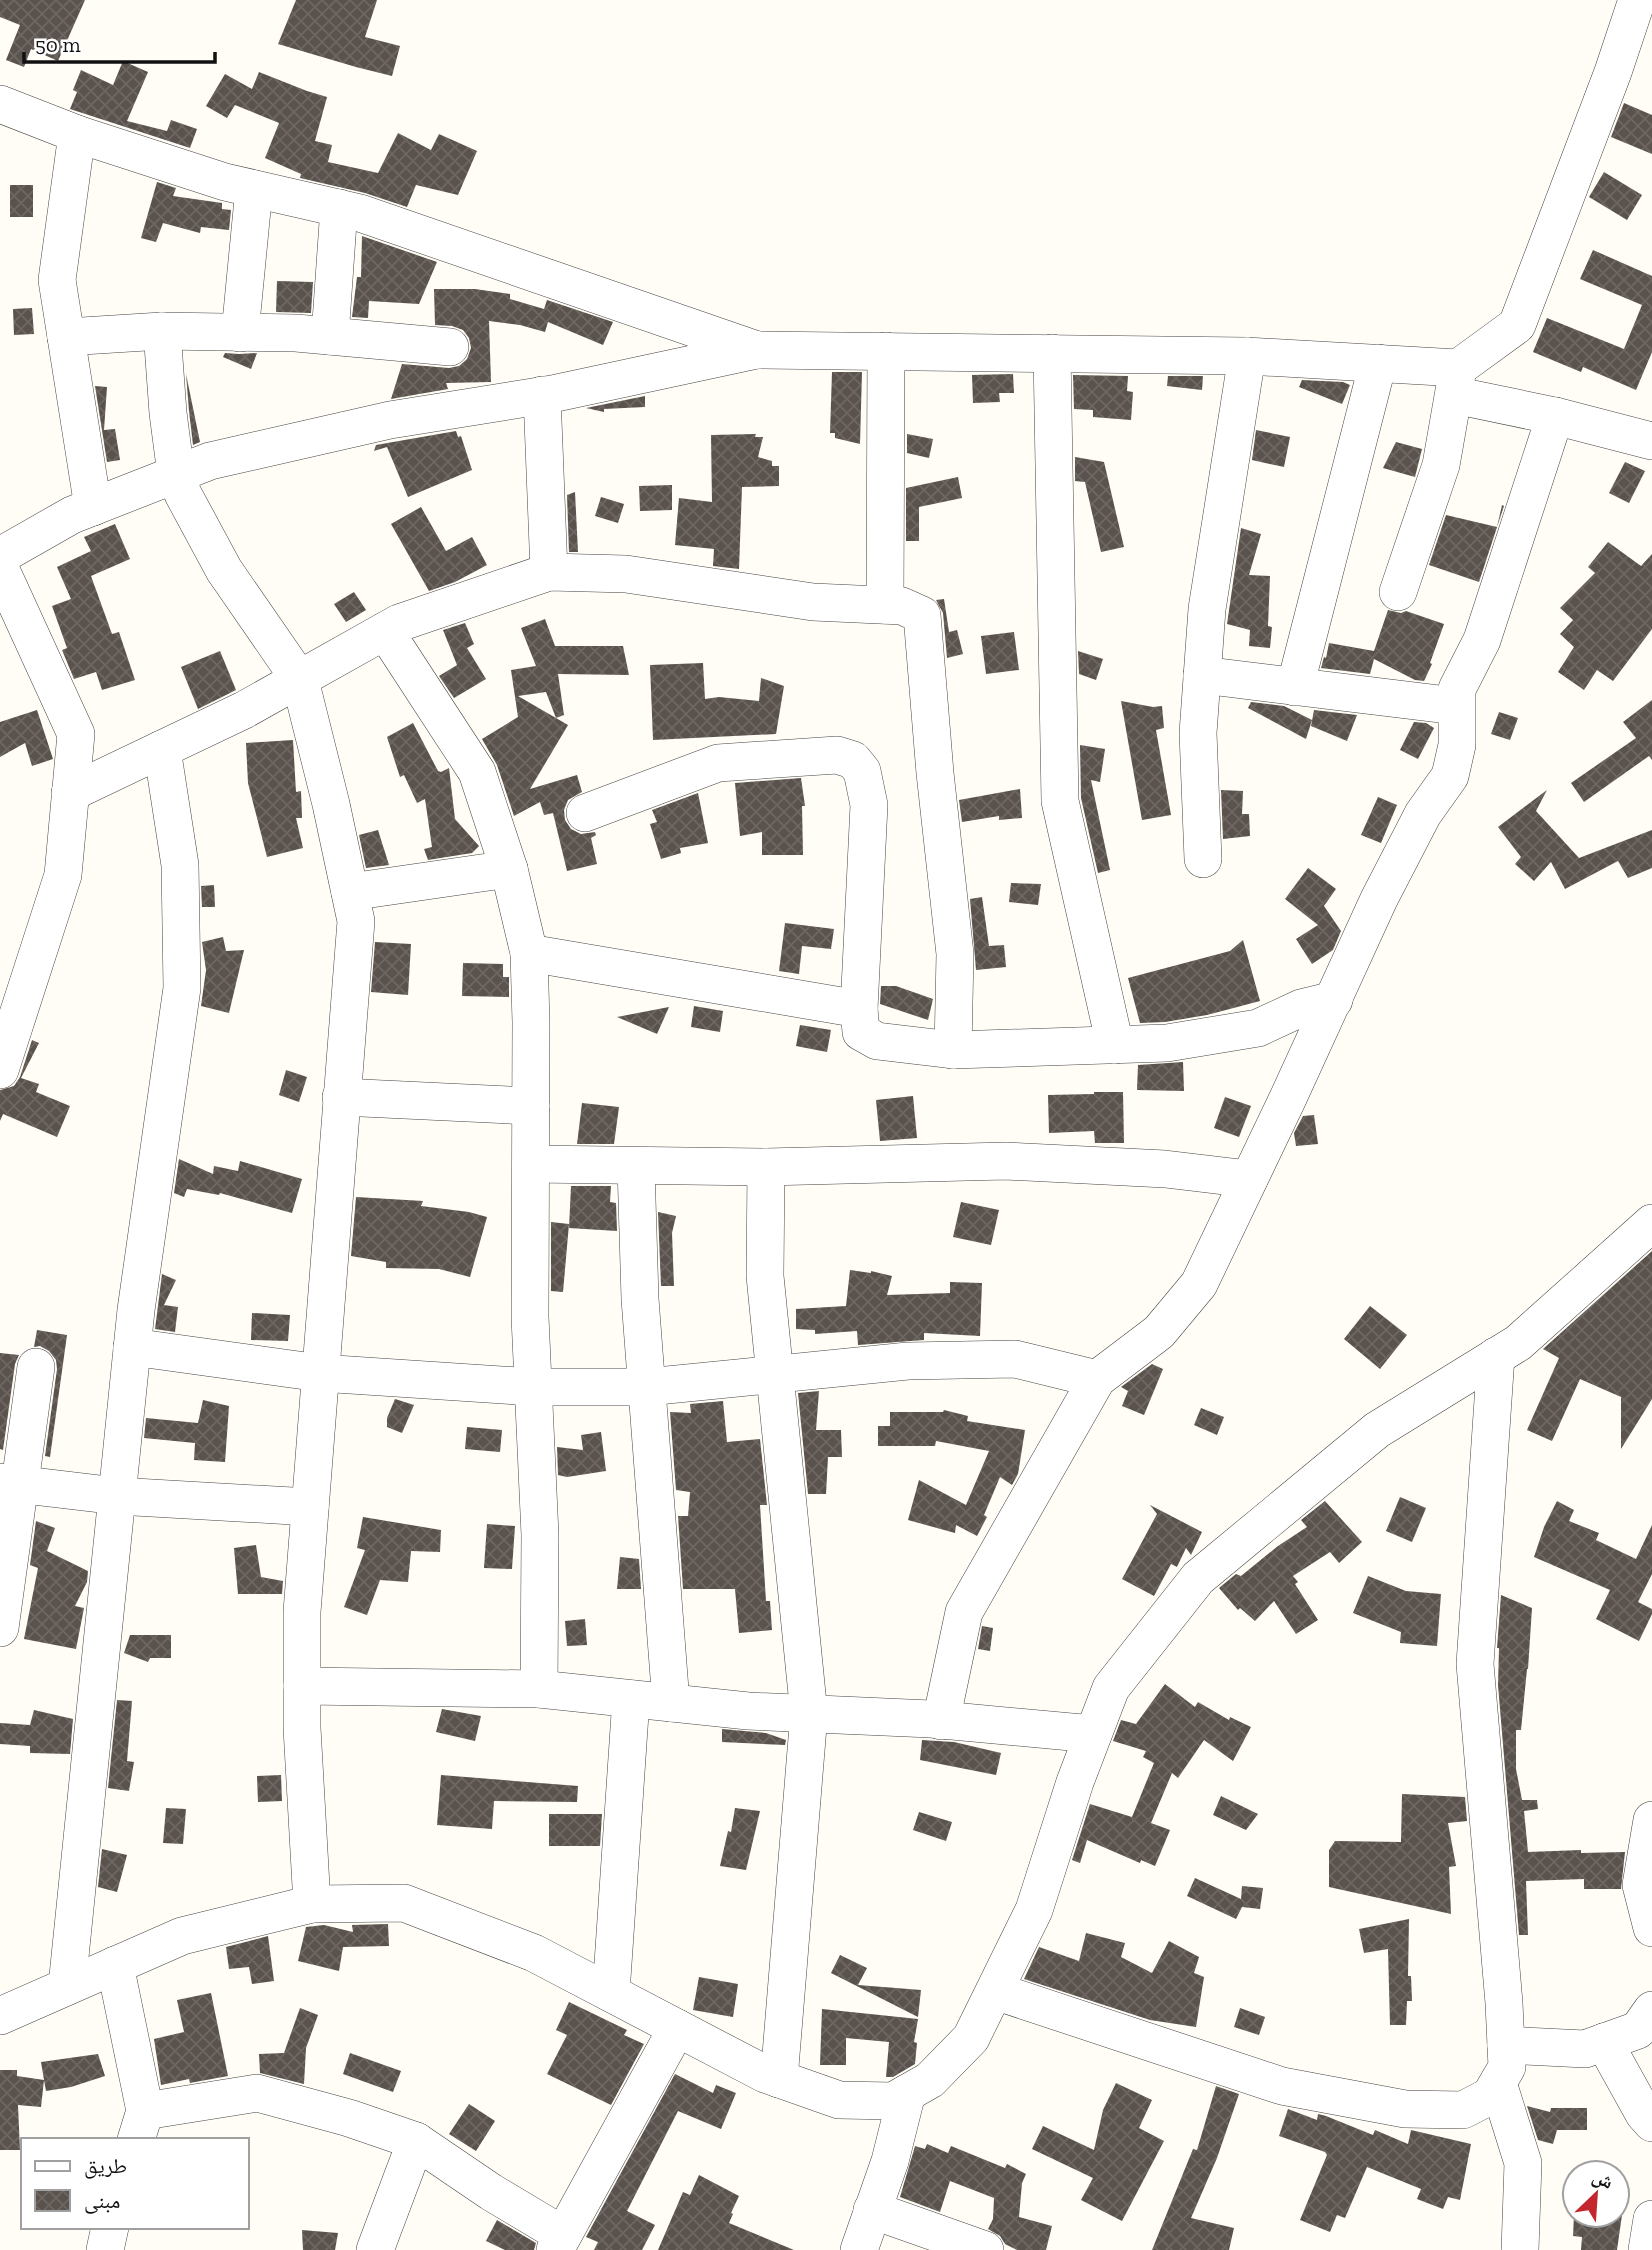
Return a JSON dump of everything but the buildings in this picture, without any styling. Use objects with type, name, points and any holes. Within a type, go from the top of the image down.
[{"type":"street","points":[[1398,592],[1441,466],[1456,382],[1517,325],[1613,72],[1637,0]]},
{"type":"street","points":[[0,104],[77,134],[225,182],[383,221],[757,350]]},
{"type":"street","points":[[77,134],[57,280],[93,507]]},
{"type":"street","points":[[240,332],[254,189]]},
{"type":"street","points":[[330,337],[339,208]]},
{"type":"street","points":[[66,337],[162,331],[240,332],[450,347]]},
{"type":"street","points":[[162,331],[176,474],[183,494],[224,570],[300,680],[331,804],[356,921],[302,1612],[302,1728],[312,1904]]},
{"type":"street","points":[[0,556],[72,515],[209,461],[390,420],[542,396],[757,350],[1247,356],[1378,363],[1456,382],[1555,416],[1652,441]]},
{"type":"street","points":[[885,605],[887,351]]},
{"type":"street","points":[[1052,353],[1060,801],[1115,1045]]},
{"type":"street","points":[[1203,859],[1198,733],[1207,609],[1247,356]]},
{"type":"street","points":[[1295,687],[1378,363]]},
{"type":"street","points":[[542,396],[549,572]]},
{"type":"street","points":[[941,1721],[964,1612],[1097,1379],[1158,1332],[1199,1284],[1379,899],[1417,826],[1450,776],[1457,745],[1457,689],[1482,640],[1555,416]]},
{"type":"street","points":[[0,568],[76,734],[63,875],[0,1070]]},
{"type":"street","points":[[70,793],[244,710],[399,623],[549,572],[626,574],[813,603],[902,606],[922,615],[935,774],[955,954],[953,1051]]},
{"type":"street","points":[[385,631],[477,772],[509,869],[529,953],[530,1317],[540,1535],[539,1689]]},
{"type":"street","points":[[1202,675],[1456,706]]},
{"type":"street","points":[[67,1986],[132,1348],[182,988],[180,865],[162,749]]},
{"type":"street","points":[[585,813],[718,763],[836,755],[853,760],[862,771],[869,805],[859,1009],[861,1032],[877,1041],[953,1051],[1167,1043],[1258,1028],[1301,1008],[1334,1000]]},
{"type":"street","points":[[350,892],[509,869]]},
{"type":"street","points":[[529,953],[859,1009]]},
{"type":"street","points":[[341,1097],[531,1106]]},
{"type":"street","points":[[531,1164],[766,1167],[1006,1161],[1165,1169],[1249,1179]]},
{"type":"street","points":[[636,1166],[640,1299],[671,1703]]},
{"type":"street","points":[[766,1167],[765,1276],[809,1714],[779,2079]]},
{"type":"street","points":[[0,2016],[182,1936],[312,1904],[404,1903],[534,1953],[765,2074],[839,2100],[893,2101],[930,2080],[971,2038],[1034,1910],[1075,1782],[1111,1688],[1198,1578],[1377,1430],[1518,1343],[1652,1223]]},
{"type":"street","points":[[132,1348],[320,1373],[533,1387],[647,1387],[908,1361],[1016,1359],[1097,1379]]},
{"type":"street","points":[[995,1991],[1282,2086],[1405,2109],[1462,2110],[1490,2096],[1507,2067],[1475,1664],[1496,1356]]},
{"type":"street","points":[[0,1628],[10,1484],[36,1367]]},
{"type":"street","points":[[10,1484],[117,1496],[310,1507]]},
{"type":"street","points":[[302,1686],[539,1689],[748,1711],[941,1721],[1093,1734]]},
{"type":"street","points":[[611,1993],[631,1699]]},
{"type":"street","points":[[1652,1820],[1641,1885],[1652,1927]]},
{"type":"street","points":[[115,1965],[141,2125],[257,2093],[348,2118],[416,2141],[559,2242],[677,2028]]},
{"type":"street","points":[[1506,2045],[1585,2049],[1638,2029],[1652,2010]]},
{"type":"street","points":[[1604,2042],[1644,2114],[1652,2123]]},
{"type":"street","points":[[1498,2083],[1523,2163],[1520,2250]]},
{"type":"street","points":[[859,2250],[890,2161],[907,2093]]},
{"type":"street","points":[[375,2250],[416,2141]]},
{"type":"street","points":[[872,2210],[972,2248]]},
{"type":"street","points":[[1647,2250],[1652,2219]]},
{"type":"street","points":[[105,2250],[110,2229]]}]
